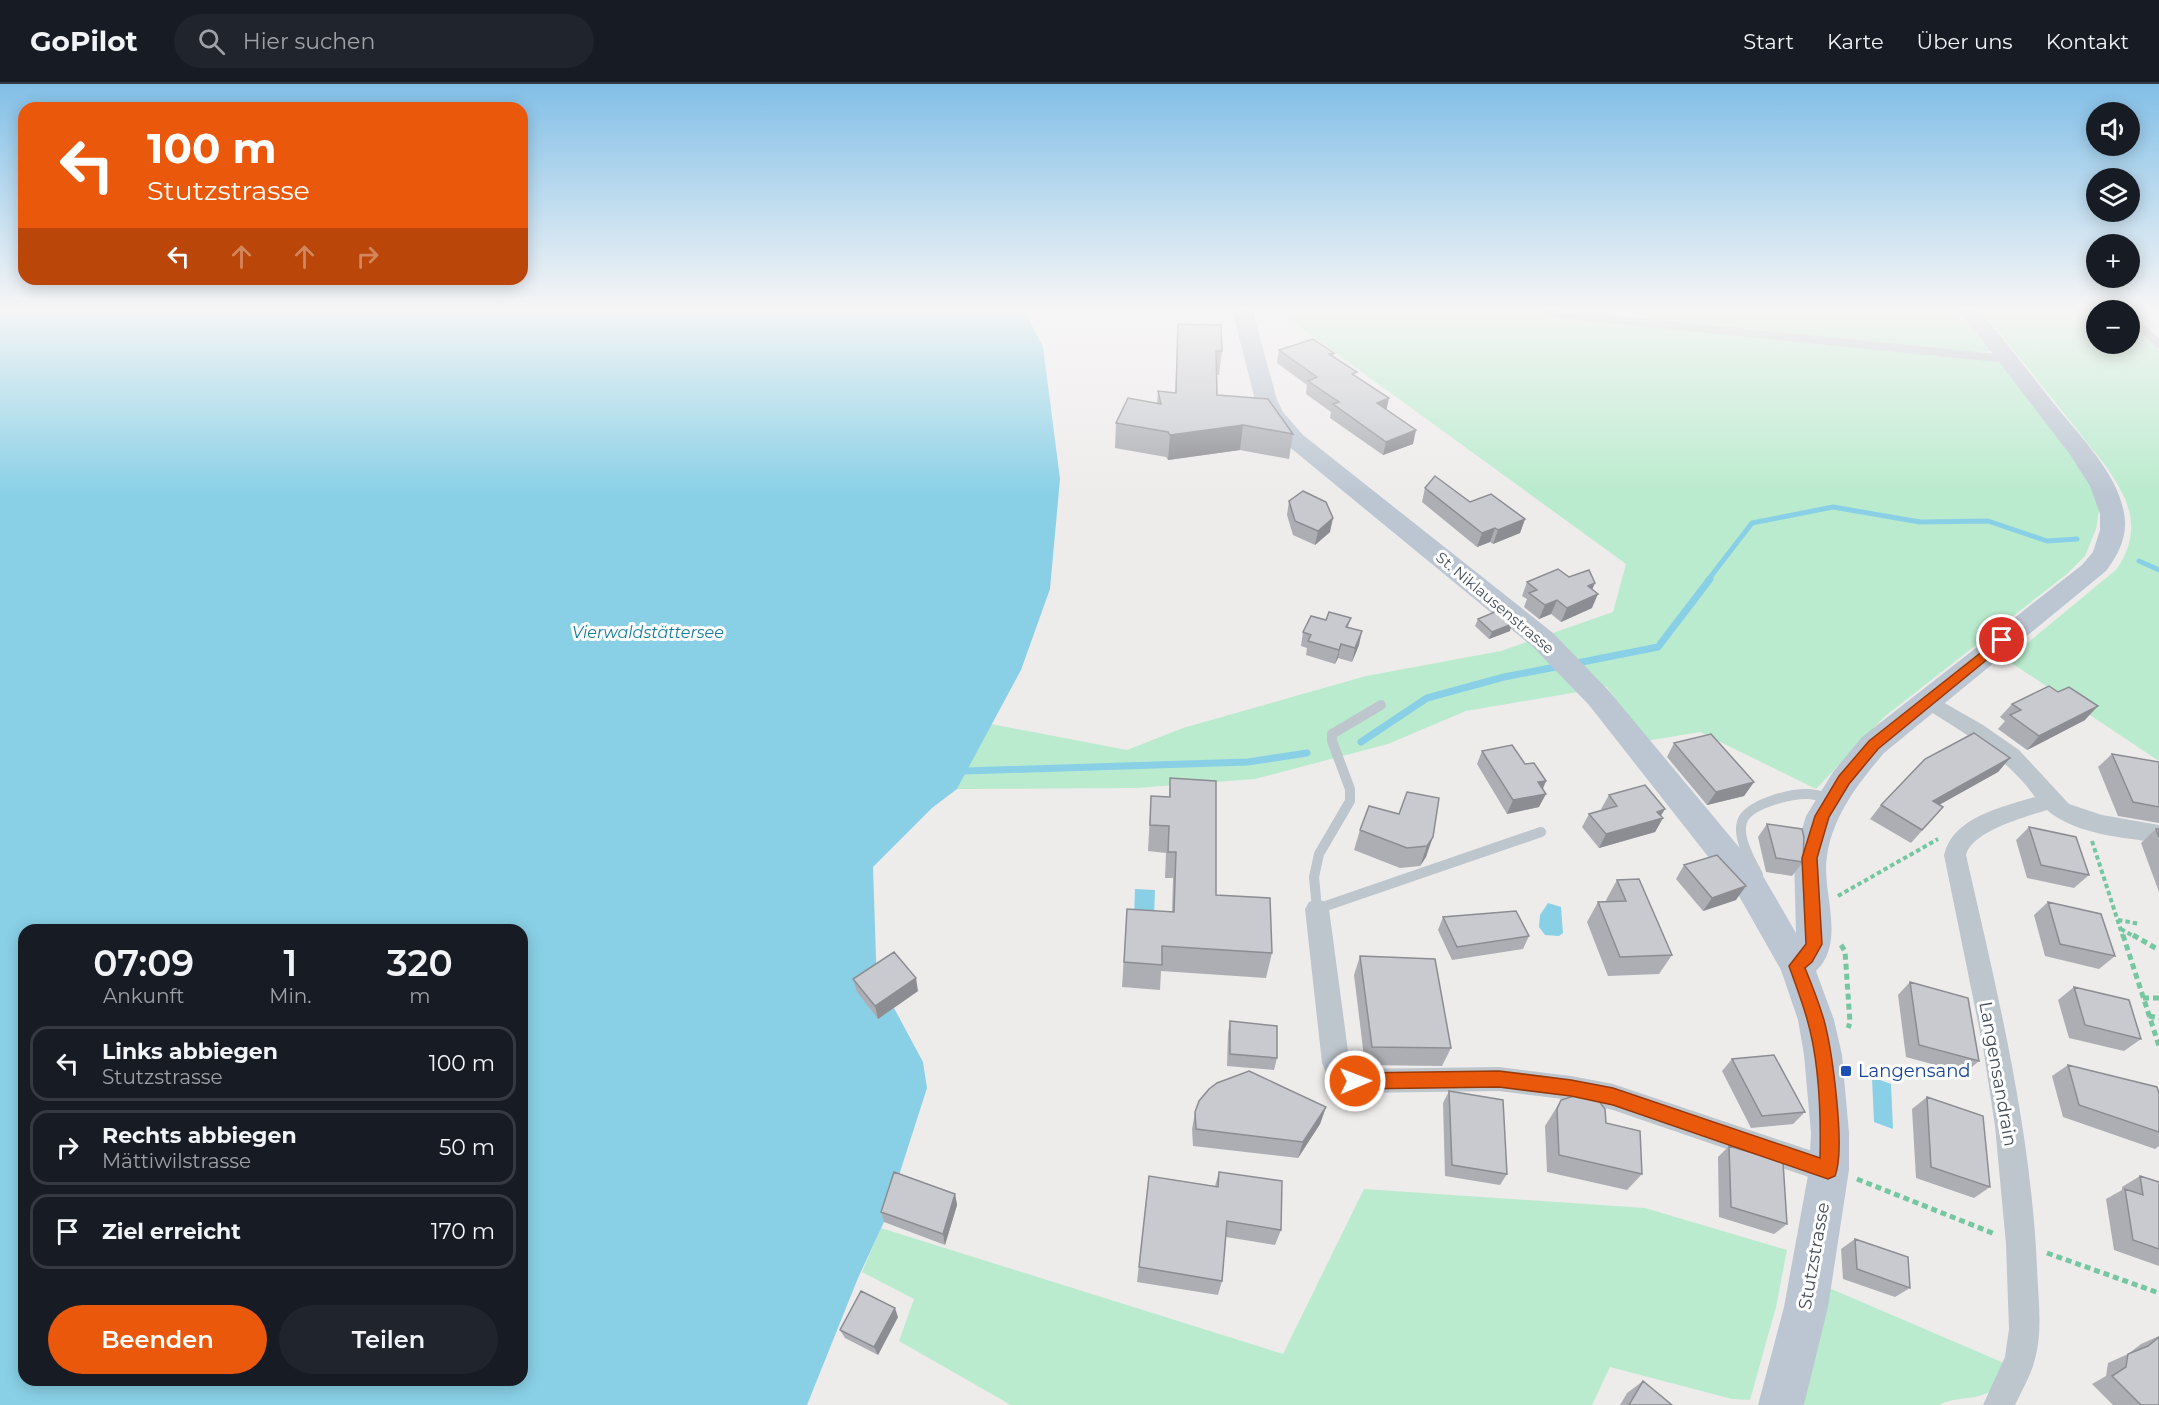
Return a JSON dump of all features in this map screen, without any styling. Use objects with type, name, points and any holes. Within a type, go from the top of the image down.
[{"type":"street","name":"St. Niklausenstrasse","points":[[1258,371],[1266,400],[1273,414],[1295,440],[1543,640],[1599,698],[1745,879],[1774,923],[1797,966]]},
{"type":"street","points":[[1797,966],[1807,957],[1814,944],[1810,858],[1822,816],[1832,798],[1873,745],[2091,571],[2103,559],[2110,544],[2113,517],[2107,494],[2085,459],[2016,371]]},
{"type":"street","points":[[1927,700],[2001,748],[2022,765],[2040,785],[2049,801],[2068,813],[2090,821],[2159,834]]},
{"type":"street","name":"Langensandrain","points":[[1999,1405],[2020,1359],[2024,1329],[2021,1244],[2009,1125],[1996,1047],[1955,855],[1960,841],[1976,829],[2017,810],[2049,801]]},
{"type":"street","points":[[1317,909],[1335,1063],[1340,1075],[1355,1081],[1499,1079],[1613,1096],[1828,1170]]},
{"type":"street","name":"Stutzstrasse","points":[[1781,1405],[1806,1307],[1828,1170],[1830,1133],[1823,1055],[1816,1020],[1797,966]]},
{"type":"lane","points":[[1381,705],[1332,734],[1332,741],[1350,789],[1350,801],[1319,855],[1314,877],[1317,909],[1541,832]]},
{"type":"lane","points":[[1745,879],[1759,875],[1747,849],[1742,824],[1745,813],[1759,805],[1797,796],[1832,798]]},
{"type":"path","points":[[1833,901],[1839,895],[1939,838]]},
{"type":"path","points":[[2091,840],[2159,1046]]},
{"type":"path","points":[[2118,920],[2140,924]]},
{"type":"path","points":[[2121,929],[2159,950]]},
{"type":"path","points":[[1837,940],[1845,951],[1850,1023],[1847,1033]]},
{"type":"path","points":[[2143,998],[2159,998]]},
{"type":"path","points":[[2149,1016],[2159,1018]]},
{"type":"green space","points":[[1360,371],[2008,371],[2057,432],[2094,490],[2099,511],[2096,529],[2085,556],[2067,574],[1884,717],[1816,789],[1700,732],[1646,741],[1607,687],[1466,711],[1388,744],[1255,779],[1137,788],[957,789],[991,724],[1127,750],[1183,728],[1366,676],[1501,651],[1613,612],[1626,564]]},
{"type":"green space","points":[[2030,371],[2159,371],[2159,761],[2007,660],[2117,569],[2130,541],[2131,528],[2127,503],[2114,478]]},
{"type":"green space","points":[[1364,1189],[1645,1208],[1787,1250],[1776,1307],[1750,1400],[1732,1399],[1610,1367],[1592,1405],[1011,1405],[899,1341],[914,1299],[862,1272],[881,1228],[1283,1354]]},
{"type":"green space","points":[[1829,1288],[2004,1363],[1996,1386],[1984,1394],[1940,1405],[1803,1405]]},
{"type":"water","name":"Vierwaldstättersee","points":[[0,371],[1046,371],[1060,479],[1050,589],[1021,670],[957,789],[932,808],[873,867],[878,1018],[894,1008],[923,1062],[927,1088],[884,1222],[858,1278],[807,1405],[0,1405]]},
{"type":"water","points":[[1135,889],[1155,890],[1154,920],[1134,919]]},
{"type":"water","points":[[1548,903],[1561,907],[1563,933],[1559,936],[1545,935],[1539,927],[1540,915]]},
{"type":"water","points":[[1872,1077],[1891,1084],[1893,1129],[1874,1122]]},
{"type":"building","points":[[1177,371],[1216,371],[1217,395],[1268,399],[1293,434],[1243,425],[1170,435],[1168,432],[1116,423],[1128,398],[1161,404],[1158,391],[1176,393]]},
{"type":"building","points":[[1308,371],[1355,371],[1357,372],[1352,374],[1389,398],[1377,403],[1416,430],[1386,442],[1333,404],[1339,402],[1308,381],[1317,377]]},
{"type":"building","points":[[1435,476],[1470,502],[1491,494],[1525,519],[1498,530],[1495,528],[1482,533],[1425,488]]},
{"type":"building","points":[[1303,491],[1326,502],[1333,518],[1318,531],[1295,521],[1289,501]]},
{"type":"building","points":[[1558,569],[1569,577],[1589,570],[1595,583],[1588,586],[1598,594],[1567,608],[1557,600],[1545,605],[1529,593],[1537,590],[1527,582]]},
{"type":"building","points":[[1497,611],[1512,624],[1492,632],[1478,619]]},
{"type":"building","points":[[1329,612],[1351,618],[1346,627],[1362,631],[1355,648],[1341,644],[1339,650],[1308,641],[1311,635],[1303,632],[1311,616],[1326,620]]},
{"type":"building","points":[[2049,686],[2058,692],[2069,687],[2098,706],[2039,736],[2010,715],[2021,710],[2012,704]]},
{"type":"building","points":[[1974,733],[2010,758],[1933,801],[1943,807],[1922,830],[1881,805],[1925,759]]},
{"type":"building","points":[[1711,734],[1754,782],[1716,792],[1674,743]]},
{"type":"building","points":[[1512,745],[1525,764],[1534,763],[1546,781],[1538,782],[1546,794],[1513,800],[1482,751]]},
{"type":"building","points":[[2112,754],[2159,762],[2159,807],[2133,802]]},
{"type":"building","points":[[1170,778],[1216,781],[1216,895],[1270,898],[1272,953],[1162,946],[1162,965],[1124,962],[1127,909],[1174,912],[1176,852],[1168,852],[1169,826],[1150,825],[1151,796],[1170,797]]},
{"type":"building","points":[[1645,785],[1665,809],[1657,812],[1663,818],[1606,834],[1589,814],[1617,806],[1609,795]]},
{"type":"building","points":[[1407,792],[1439,798],[1433,837],[1427,846],[1407,848],[1360,830],[1369,806],[1399,814]]},
{"type":"building","points":[[1767,824],[1802,829],[1803,862],[1776,858]]},
{"type":"building","points":[[2029,827],[2076,837],[2089,875],[2041,865]]},
{"type":"building","points":[[1717,855],[1746,886],[1712,898],[1684,865]]},
{"type":"building","points":[[1639,879],[1672,955],[1620,957],[1598,902],[1626,901],[1617,880]]},
{"type":"building","points":[[2048,902],[2101,914],[2115,956],[2060,944]]},
{"type":"building","points":[[1516,911],[1529,936],[1457,947],[1443,917]]},
{"type":"building","points":[[894,952],[916,978],[875,1006],[853,979]]},
{"type":"building","points":[[1360,956],[1435,959],[1451,1048],[1372,1047]]},
{"type":"building","points":[[1910,982],[1968,998],[1979,1061],[1919,1045]]},
{"type":"building","points":[[2074,987],[2129,1000],[2141,1039],[2085,1025]]},
{"type":"building","points":[[1230,1021],[1277,1026],[1277,1058],[1230,1054]]},
{"type":"building","points":[[1774,1055],[1805,1112],[1762,1116],[1732,1059]]},
{"type":"building","points":[[2068,1065],[2157,1087],[2159,1132],[2079,1105]]},
{"type":"building","points":[[1249,1071],[1326,1107],[1303,1142],[1196,1129],[1195,1112],[1199,1101],[1209,1089],[1217,1083]]},
{"type":"building","points":[[1449,1091],[1503,1100],[1507,1174],[1452,1165]]},
{"type":"building","points":[[1574,1096],[1598,1100],[1605,1109],[1606,1123],[1640,1131],[1642,1174],[1559,1155],[1557,1109],[1561,1100]]},
{"type":"building","points":[[1927,1097],[1983,1116],[1990,1187],[1931,1167]]},
{"type":"building","points":[[1729,1146],[1783,1162],[1787,1224],[1731,1207]]},
{"type":"building","points":[[894,1172],[955,1194],[943,1234],[881,1212]]},
{"type":"building","points":[[1219,1172],[1282,1181],[1281,1230],[1227,1221],[1222,1281],[1139,1267],[1149,1176],[1218,1187]]},
{"type":"building","points":[[2140,1176],[2159,1182],[2159,1249],[2133,1240],[2125,1189],[2143,1195]]},
{"type":"building","points":[[1855,1239],[1908,1257],[1910,1288],[1857,1269]]},
{"type":"building","points":[[861,1291],[895,1308],[874,1347],[840,1330]]},
{"type":"building","points":[[2159,1337],[2159,1405],[2141,1405],[2112,1376],[2126,1367],[2128,1354],[2148,1346]]},
{"type":"building","points":[[1643,1381],[1672,1405],[1629,1405]]},
{"type":"waterway","points":[[1708,580],[1752,523],[1833,507],[1920,522],[1988,521],[2047,541],[2077,539]]},
{"type":"waterway","points":[[2139,561],[2159,570]]},
{"type":"waterway","points":[[1572,664],[1658,647],[1710,579]]},
{"type":"waterway","points":[[1361,742],[1427,698],[1504,677],[1561,666]]},
{"type":"waterway","points":[[966,771],[1248,762],[1307,753]]},
{"type":"place","name":"Langensand","points":[[1846,1071]]},
{"type":"route","points":[[1355,1081],[1499,1079],[1571,1088],[1613,1096],[1828,1170],[1830,1133],[1823,1055],[1816,1020],[1797,966],[1807,957],[1814,944],[1810,858],[1822,816],[1844,780],[1873,745],[2002,640]]}]
